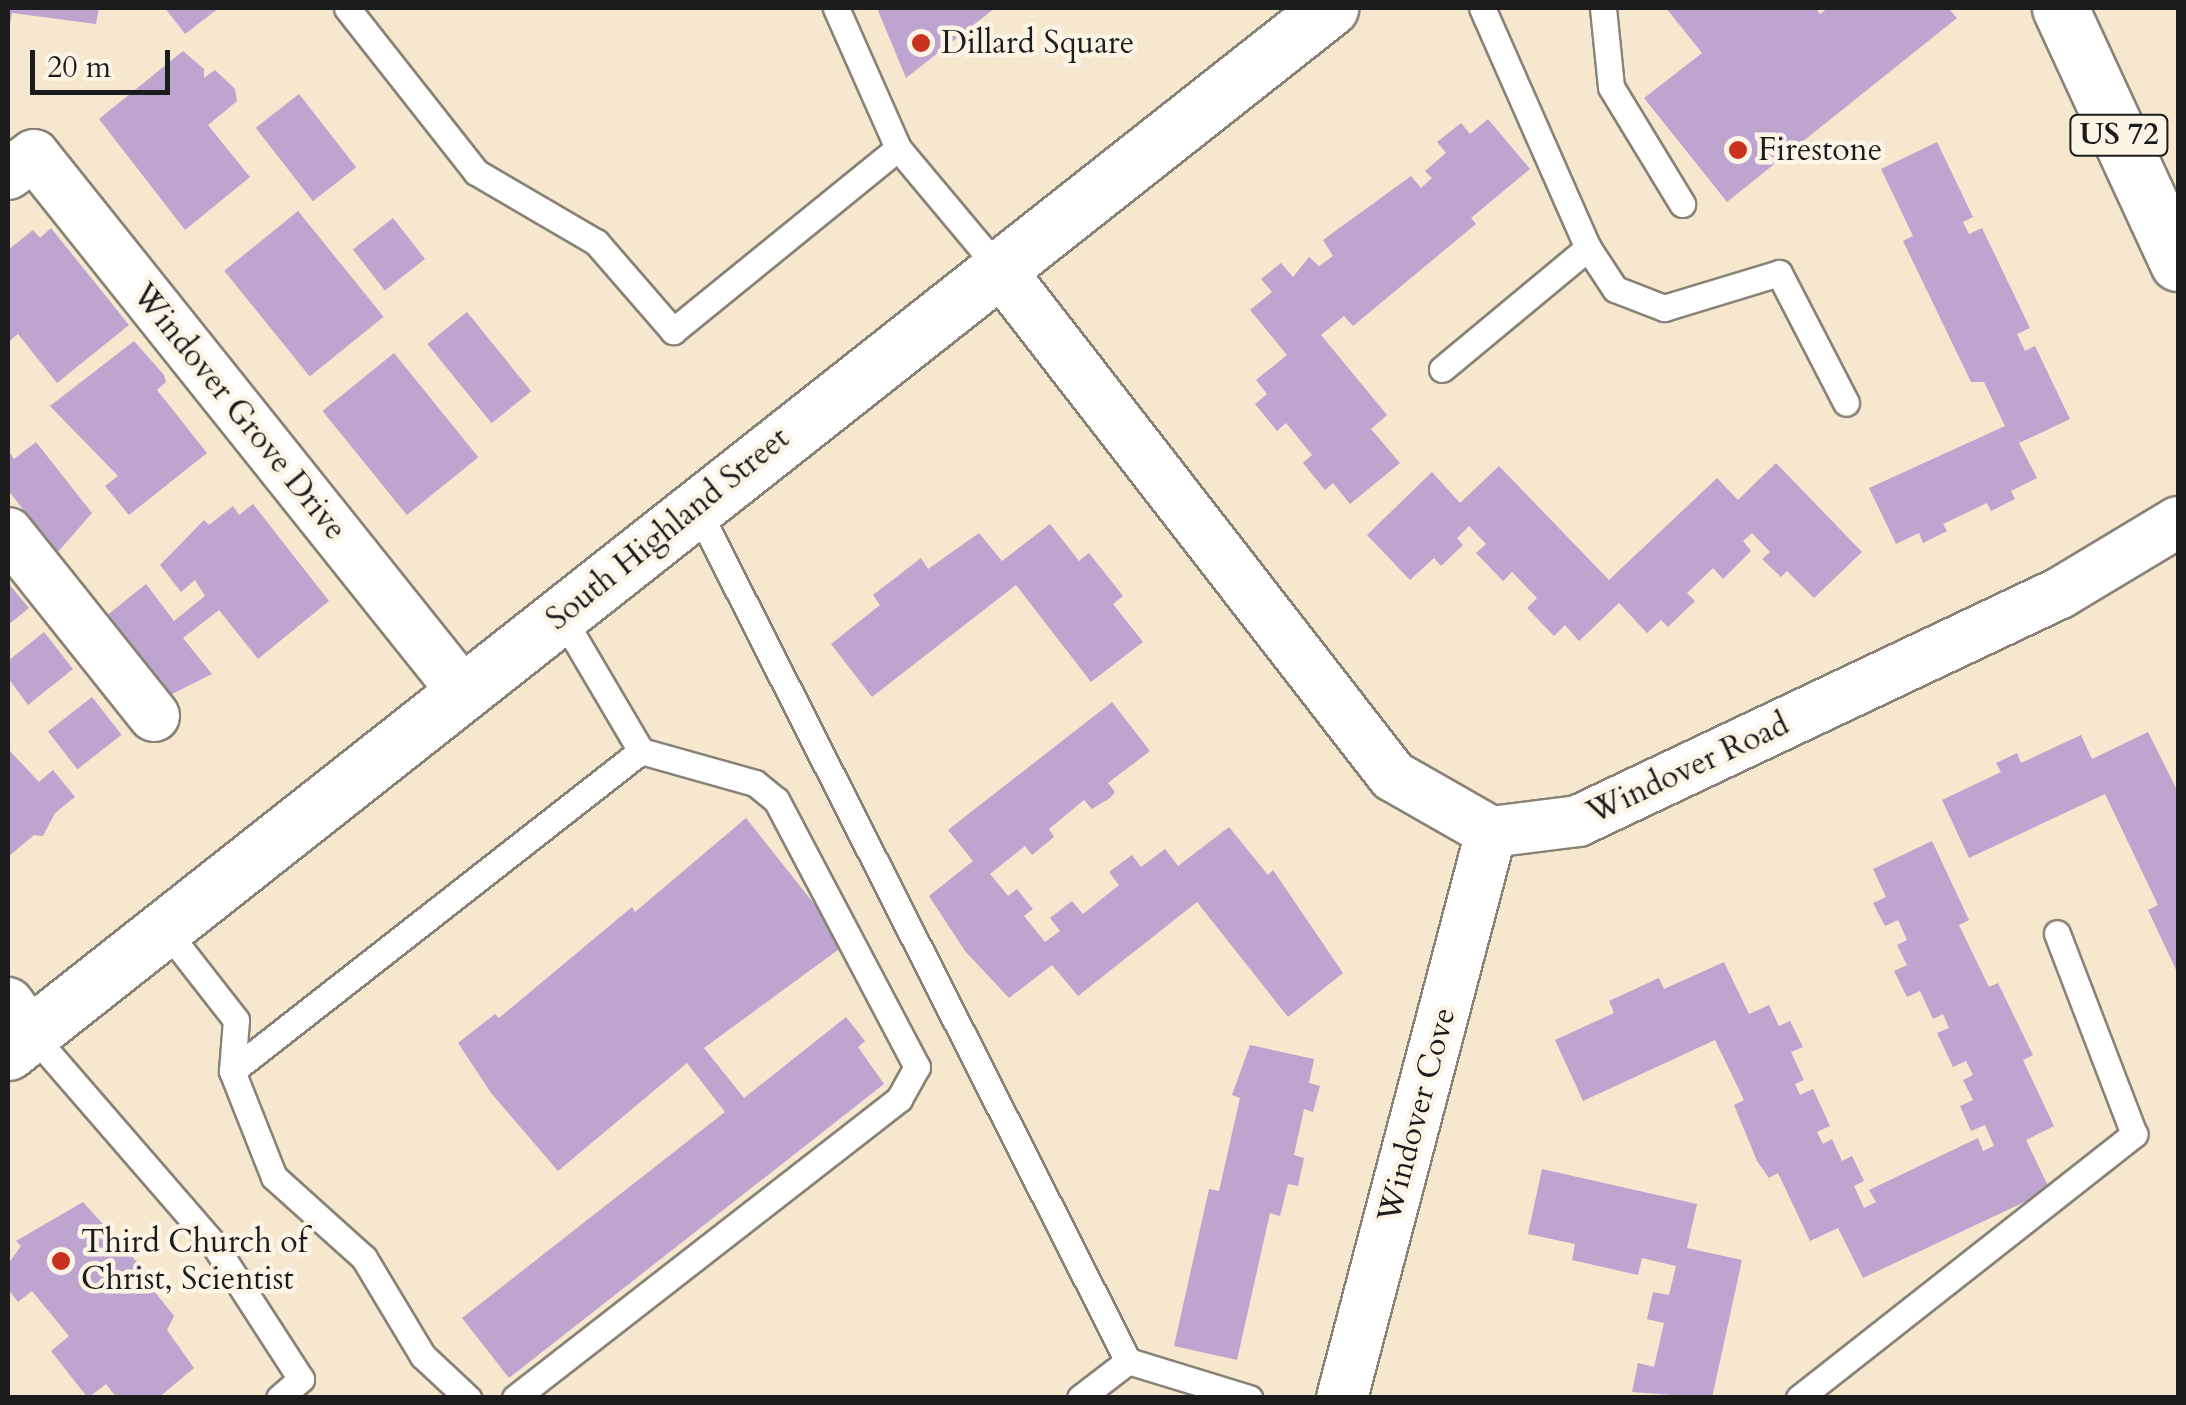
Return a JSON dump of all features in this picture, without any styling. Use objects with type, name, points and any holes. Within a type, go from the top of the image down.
[{"type":"main road","name":"South Highland Street","points":[[15,1030],[165,928],[996,266],[1330,8]]},
{"type":"main road","name":"US 72","points":[[2060,8],[2178,263]]},
{"type":"street","name":"Windover Grove Drive","points":[[8,174],[34,156],[464,693]]},
{"type":"street","points":[[996,266],[1393,776],[1491,832]]},
{"type":"street","name":"Windover Road","points":[[1491,832],[1578,822],[2060,593],[2178,522]]},
{"type":"street","points":[[8,533],[154,716]]},
{"type":"street","name":"Windover Cove","points":[[1342,1398],[1491,832]]},
{"type":"lane","points":[[347,8],[476,172],[596,242],[673,331],[898,148]]},
{"type":"lane","points":[[836,8],[898,148],[996,266]]},
{"type":"lane","points":[[1482,8],[1588,248],[1615,289],[1664,308],[1779,272],[1846,403]]},
{"type":"lane","points":[[1603,8],[1612,88],[1682,204]]},
{"type":"lane","points":[[1442,368],[1588,248]]},
{"type":"lane","points":[[696,506],[1128,1360],[1249,1398]]},
{"type":"lane","points":[[515,1398],[898,1100],[916,1067],[776,800],[754,783],[641,750],[561,615]]},
{"type":"lane","points":[[232,1071],[641,750]]},
{"type":"lane","points":[[165,928],[236,1020],[232,1071],[274,1177],[364,1258],[423,1356],[468,1398]]},
{"type":"lane","points":[[1799,1398],[2134,1134],[2058,934]]},
{"type":"lane","points":[[15,1030],[213,1243],[301,1379],[279,1398]]},
{"type":"lane","points":[[1080,1398],[1128,1360]]},
{"type":"building","points":[[8,8],[99,8],[96,24],[12,13],[9,29]]},
{"type":"building","points":[[165,8],[219,8],[185,34]]},
{"type":"building","name":"Dillard Square","points":[[877,8],[995,8],[906,78]]},
{"type":"building","name":"Firestone","points":[[1666,8],[1816,8],[1820,14],[1828,8],[1948,8],[1957,18],[1727,202],[1644,98],[1702,53]]},
{"type":"building","points":[[183,51],[204,69],[204,78],[215,70],[235,89],[237,101],[208,125],[250,177],[185,230],[99,119]]},
{"type":"building","points":[[299,94],[356,167],[313,201],[256,128]]},
{"type":"building","points":[[1488,119],[1530,169],[1471,218],[1476,224],[1353,326],[1344,316],[1321,335],[1387,415],[1371,429],[1400,463],[1350,504],[1333,483],[1325,490],[1303,463],[1312,455],[1286,423],[1277,431],[1255,404],[1267,394],[1256,380],[1287,355],[1250,310],[1272,292],[1261,279],[1281,263],[1293,277],[1309,257],[1319,266],[1333,256],[1323,240],[1411,176],[1421,188],[1432,178],[1425,171],[1446,153],[1437,142],[1461,123],[1470,134]]},
{"type":"building","points":[[1937,142],[1973,217],[1963,222],[1969,234],[1982,228],[2030,328],[2017,334],[2025,351],[2035,346],[2070,419],[2019,443],[2037,478],[2011,491],[2015,499],[1991,511],[1987,503],[1943,524],[1947,531],[1923,543],[1919,533],[1896,544],[1869,488],[2005,426],[1984,382],[1971,382],[1903,241],[1913,236],[1881,169]]},
{"type":"building","points":[[298,211],[384,317],[310,376],[224,271]]},
{"type":"building","points":[[393,218],[425,259],[385,290],[353,249]]},
{"type":"building","points":[[51,228],[129,325],[57,383],[18,334],[8,342],[8,250],[33,230],[40,238]]},
{"type":"building","points":[[467,312],[531,391],[492,423],[427,344]]},
{"type":"building","points":[[134,341],[164,375],[166,382],[157,390],[207,453],[129,515],[105,486],[118,476],[50,406]]},
{"type":"building","points":[[394,353],[478,457],[407,515],[323,411]]},
{"type":"building","points":[[36,442],[92,513],[57,553],[8,490],[8,450],[14,459]]},
{"type":"building","points":[[1776,463],[1862,552],[1814,598],[1787,571],[1781,577],[1762,559],[1770,552],[1752,533],[1743,541],[1751,551],[1723,579],[1713,568],[1687,593],[1695,601],[1668,627],[1661,620],[1647,633],[1619,603],[1579,641],[1565,625],[1554,636],[1527,608],[1537,598],[1512,572],[1503,581],[1476,553],[1486,544],[1469,526],[1457,538],[1463,545],[1441,566],[1434,558],[1410,580],[1367,535],[1432,472],[1460,503],[1499,466],[1609,580],[1717,478],[1738,500]]},
{"type":"building","points":[[253,504],[329,601],[258,659],[219,610],[183,638],[212,674],[168,696],[105,617],[146,584],[174,621],[205,596],[195,580],[181,592],[160,565],[204,520],[209,525],[233,506],[239,515]]},
{"type":"building","points":[[1050,524],[1079,561],[1089,553],[1123,596],[1113,604],[1143,642],[1091,682],[1016,585],[872,697],[831,644],[880,605],[873,595],[921,558],[928,569],[979,533],[1002,561]]},
{"type":"building","points":[[8,583],[29,608],[8,625]]},
{"type":"building","points":[[44,632],[73,669],[28,705],[8,678],[8,661]]},
{"type":"building","points":[[92,697],[122,735],[77,769],[48,731]]},
{"type":"building","points":[[1112,702],[1150,751],[1108,783],[1115,792],[1110,798],[1092,809],[1084,800],[1049,829],[1054,837],[1032,855],[1025,846],[990,874],[1008,896],[1017,889],[1033,909],[1024,916],[1045,942],[1060,931],[1050,918],[1072,901],[1083,914],[1119,885],[1109,872],[1132,855],[1141,867],[1165,849],[1178,866],[1229,827],[1268,875],[1273,870],[1343,973],[1288,1017],[1197,902],[1078,996],[1052,965],[1009,998],[965,951],[929,896],[973,861],[948,830]]},
{"type":"building","points":[[2148,732],[2178,792],[2178,974],[2148,910],[2158,905],[2105,794],[1969,858],[1942,800],[2001,772],[1996,763],[2017,753],[2021,763],[2081,735],[2092,759]]},
{"type":"building","points":[[8,749],[39,782],[53,770],[75,797],[55,813],[43,836],[34,835],[8,857]]},
{"type":"building","points":[[746,818],[846,944],[704,1048],[744,1098],[846,1017],[865,1041],[858,1047],[884,1084],[509,1378],[462,1318],[725,1112],[687,1063],[558,1171],[491,1093],[458,1043],[495,1014],[499,1018],[632,907],[635,912]]},
{"type":"building","points":[[1932,841],[1969,920],[1959,925],[1989,987],[1998,983],[2033,1055],[2023,1060],[2054,1126],[2026,1140],[2050,1190],[1863,1278],[1838,1228],[1810,1241],[1778,1173],[1769,1178],[1757,1161],[1734,1105],[1744,1100],[1715,1040],[1583,1101],[1555,1040],[1614,1013],[1609,1001],[1659,978],[1664,989],[1724,962],[1749,1014],[1769,1005],[1779,1026],[1790,1021],[1803,1047],[1791,1052],[1804,1080],[1795,1084],[1800,1095],[1813,1089],[1830,1126],[1817,1132],[1823,1144],[1832,1139],[1842,1161],[1852,1156],[1864,1181],[1854,1186],[1864,1208],[1876,1202],[1869,1190],[1978,1138],[1983,1151],[1994,1146],[1985,1125],[1971,1131],[1960,1106],[1973,1100],[1963,1080],[1973,1075],[1966,1061],[1953,1067],[1937,1033],[1949,1028],[1943,1014],[1933,1019],[1920,991],[1907,997],[1894,971],[1907,965],[1897,945],[1907,940],[1898,920],[1885,926],[1873,903],[1886,897],[1873,869]]},
{"type":"building","points":[[1250,1045],[1314,1059],[1309,1083],[1320,1086],[1313,1112],[1304,1109],[1294,1155],[1304,1158],[1298,1186],[1288,1184],[1280,1216],[1270,1213],[1237,1360],[1174,1346],[1209,1189],[1219,1191],[1240,1098],[1232,1095]]},
{"type":"building","points":[[1542,1169],[1697,1204],[1687,1248],[1742,1260],[1712,1398],[1632,1392],[1638,1363],[1654,1367],[1664,1323],[1647,1319],[1653,1292],[1669,1295],[1676,1266],[1642,1258],[1638,1275],[1572,1260],[1575,1244],[1528,1234]]},
{"type":"building","points":[[83,1202],[155,1282],[150,1286],[174,1316],[167,1330],[194,1368],[158,1398],[117,1398],[106,1384],[88,1398],[51,1351],[69,1336],[32,1291],[18,1302],[8,1289],[8,1264],[21,1246],[16,1241]]},
{"type":"place","name":"Dillard Square","points":[[921,43]]},
{"type":"place","name":"Firestone","points":[[1738,150]]},
{"type":"place","name":"Third Church of Christ, Scientist","points":[[61,1261]]}]
